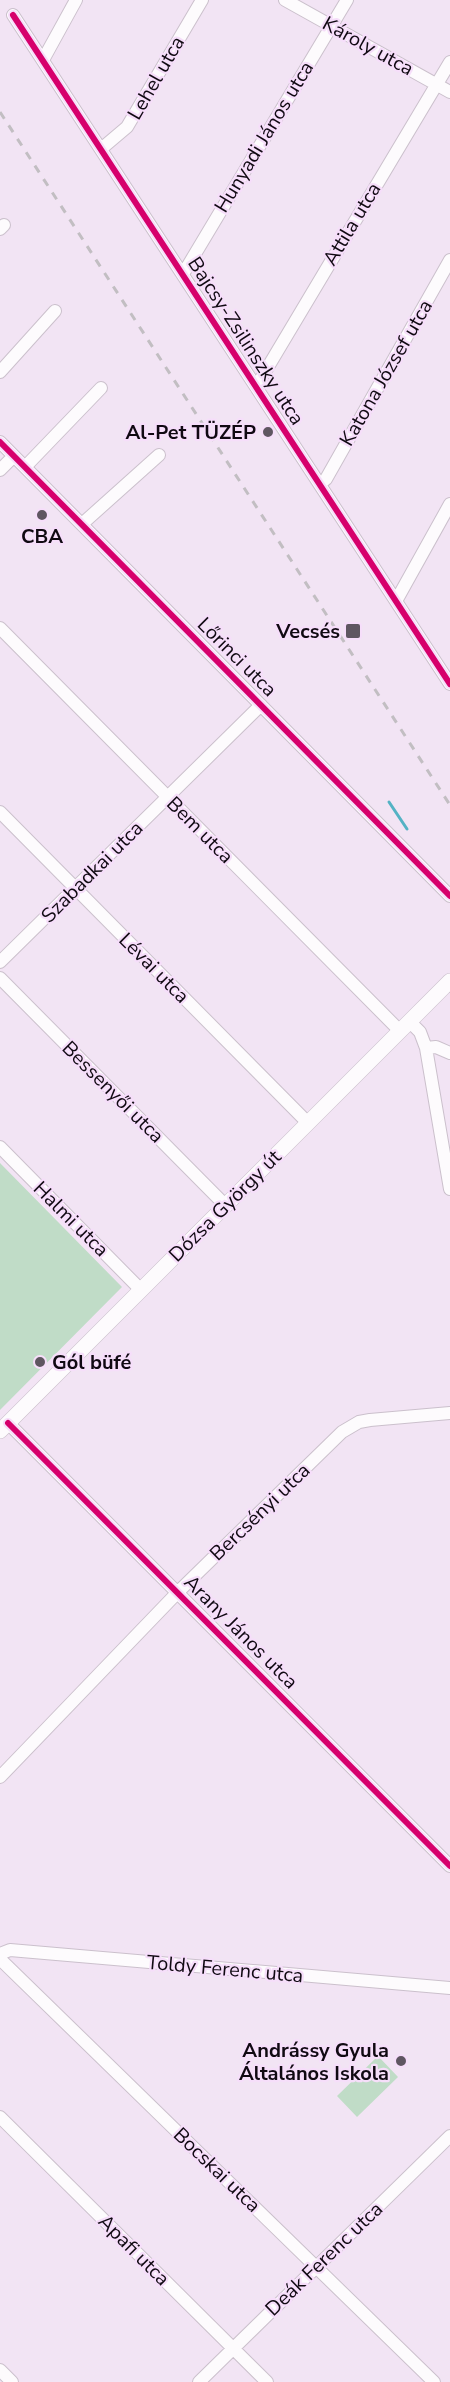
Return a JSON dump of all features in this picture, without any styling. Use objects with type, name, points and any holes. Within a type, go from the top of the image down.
[{"type":"main road","name":"Dózsa György út","points":[[4,1427],[450,981]]},
{"type":"street","points":[[43,60],[76,0]]},
{"type":"street","name":"Lehel utca","points":[[101,149],[127,127],[202,0]]},
{"type":"street","name":"Károly utca","points":[[285,0],[450,92]]},
{"type":"street","name":"Hunyadi János utca","points":[[183,274],[347,0]]},
{"type":"street","name":"Bajcsy-Zsilinszky utca","points":[[13,15],[450,684]]},
{"type":"street","name":"Attila utca","points":[[256,387],[450,62]]},
{"type":"street","name":"Katona József utca","points":[[320,484],[326,479],[450,260]]},
{"type":"street","points":[[0,372],[56,311]]},
{"type":"street","points":[[25,467],[101,388]]},
{"type":"street","name":"Lőrinci utca","points":[[0,442],[450,896]]},
{"type":"street","points":[[82,524],[159,455]]},
{"type":"street","points":[[0,470],[14,456]]},
{"type":"street","points":[[396,601],[450,504]]},
{"type":"street","name":"Bem utca","points":[[0,628],[167,797],[405,1027],[420,1032],[426,1048]]},
{"type":"street","name":"Szabadkai utca","points":[[0,962],[261,705]]},
{"type":"street","name":"Lévai utca","points":[[0,812],[308,1124]]},
{"type":"street","name":"Bessenyői utca","points":[[0,978],[226,1206]]},
{"type":"street","points":[[450,1053],[436,1047],[426,1048],[450,1189]]},
{"type":"street","name":"Halmi utca","points":[[0,1147],[141,1290]]},
{"type":"street","name":"Bercsényi utca","points":[[0,1777],[178,1592],[351,1426],[370,1420],[450,1413]]},
{"type":"street","name":"Arany János utca","points":[[4,1427],[178,1592],[450,1866]]},
{"type":"street","name":"Toldy Ferenc utca","points":[[0,1954],[10,1950],[450,1988]]},
{"type":"street","name":"Bocskai utca","points":[[0,1959],[434,2382]]},
{"type":"street","name":"Apafi utca","points":[[0,2117],[267,2382]]},
{"type":"street","name":"Deák Ferenc utca","points":[[199,2382],[450,2136]]},
{"type":"street","points":[[0,2370],[12,2382]]},
{"type":"green space","points":[[0,1163],[122,1287],[0,1410]]},
{"type":"green space","points":[[378,2056],[398,2077],[357,2117],[337,2096]]},
{"type":"waterway","points":[[389,802],[407,829]]},
{"type":"railway","points":[[0,112],[450,805]]},
{"type":"cycle path","points":[[13,15],[450,684]]},
{"type":"cycle path","points":[[0,442],[450,896]]},
{"type":"cycle path","points":[[8,1423],[450,1866]]},
{"type":"place","name":"Al-Pet TÜZÉP","points":[[268,432]]},
{"type":"place","name":"CBA","points":[[42,515]]},
{"type":"place","name":"Vecsés","points":[[353,631]]},
{"type":"place","name":"Gól büfé","points":[[40,1362]]},
{"type":"place","name":"Andrássy Gyula Általános Iskola","points":[[401,2061]]}]
